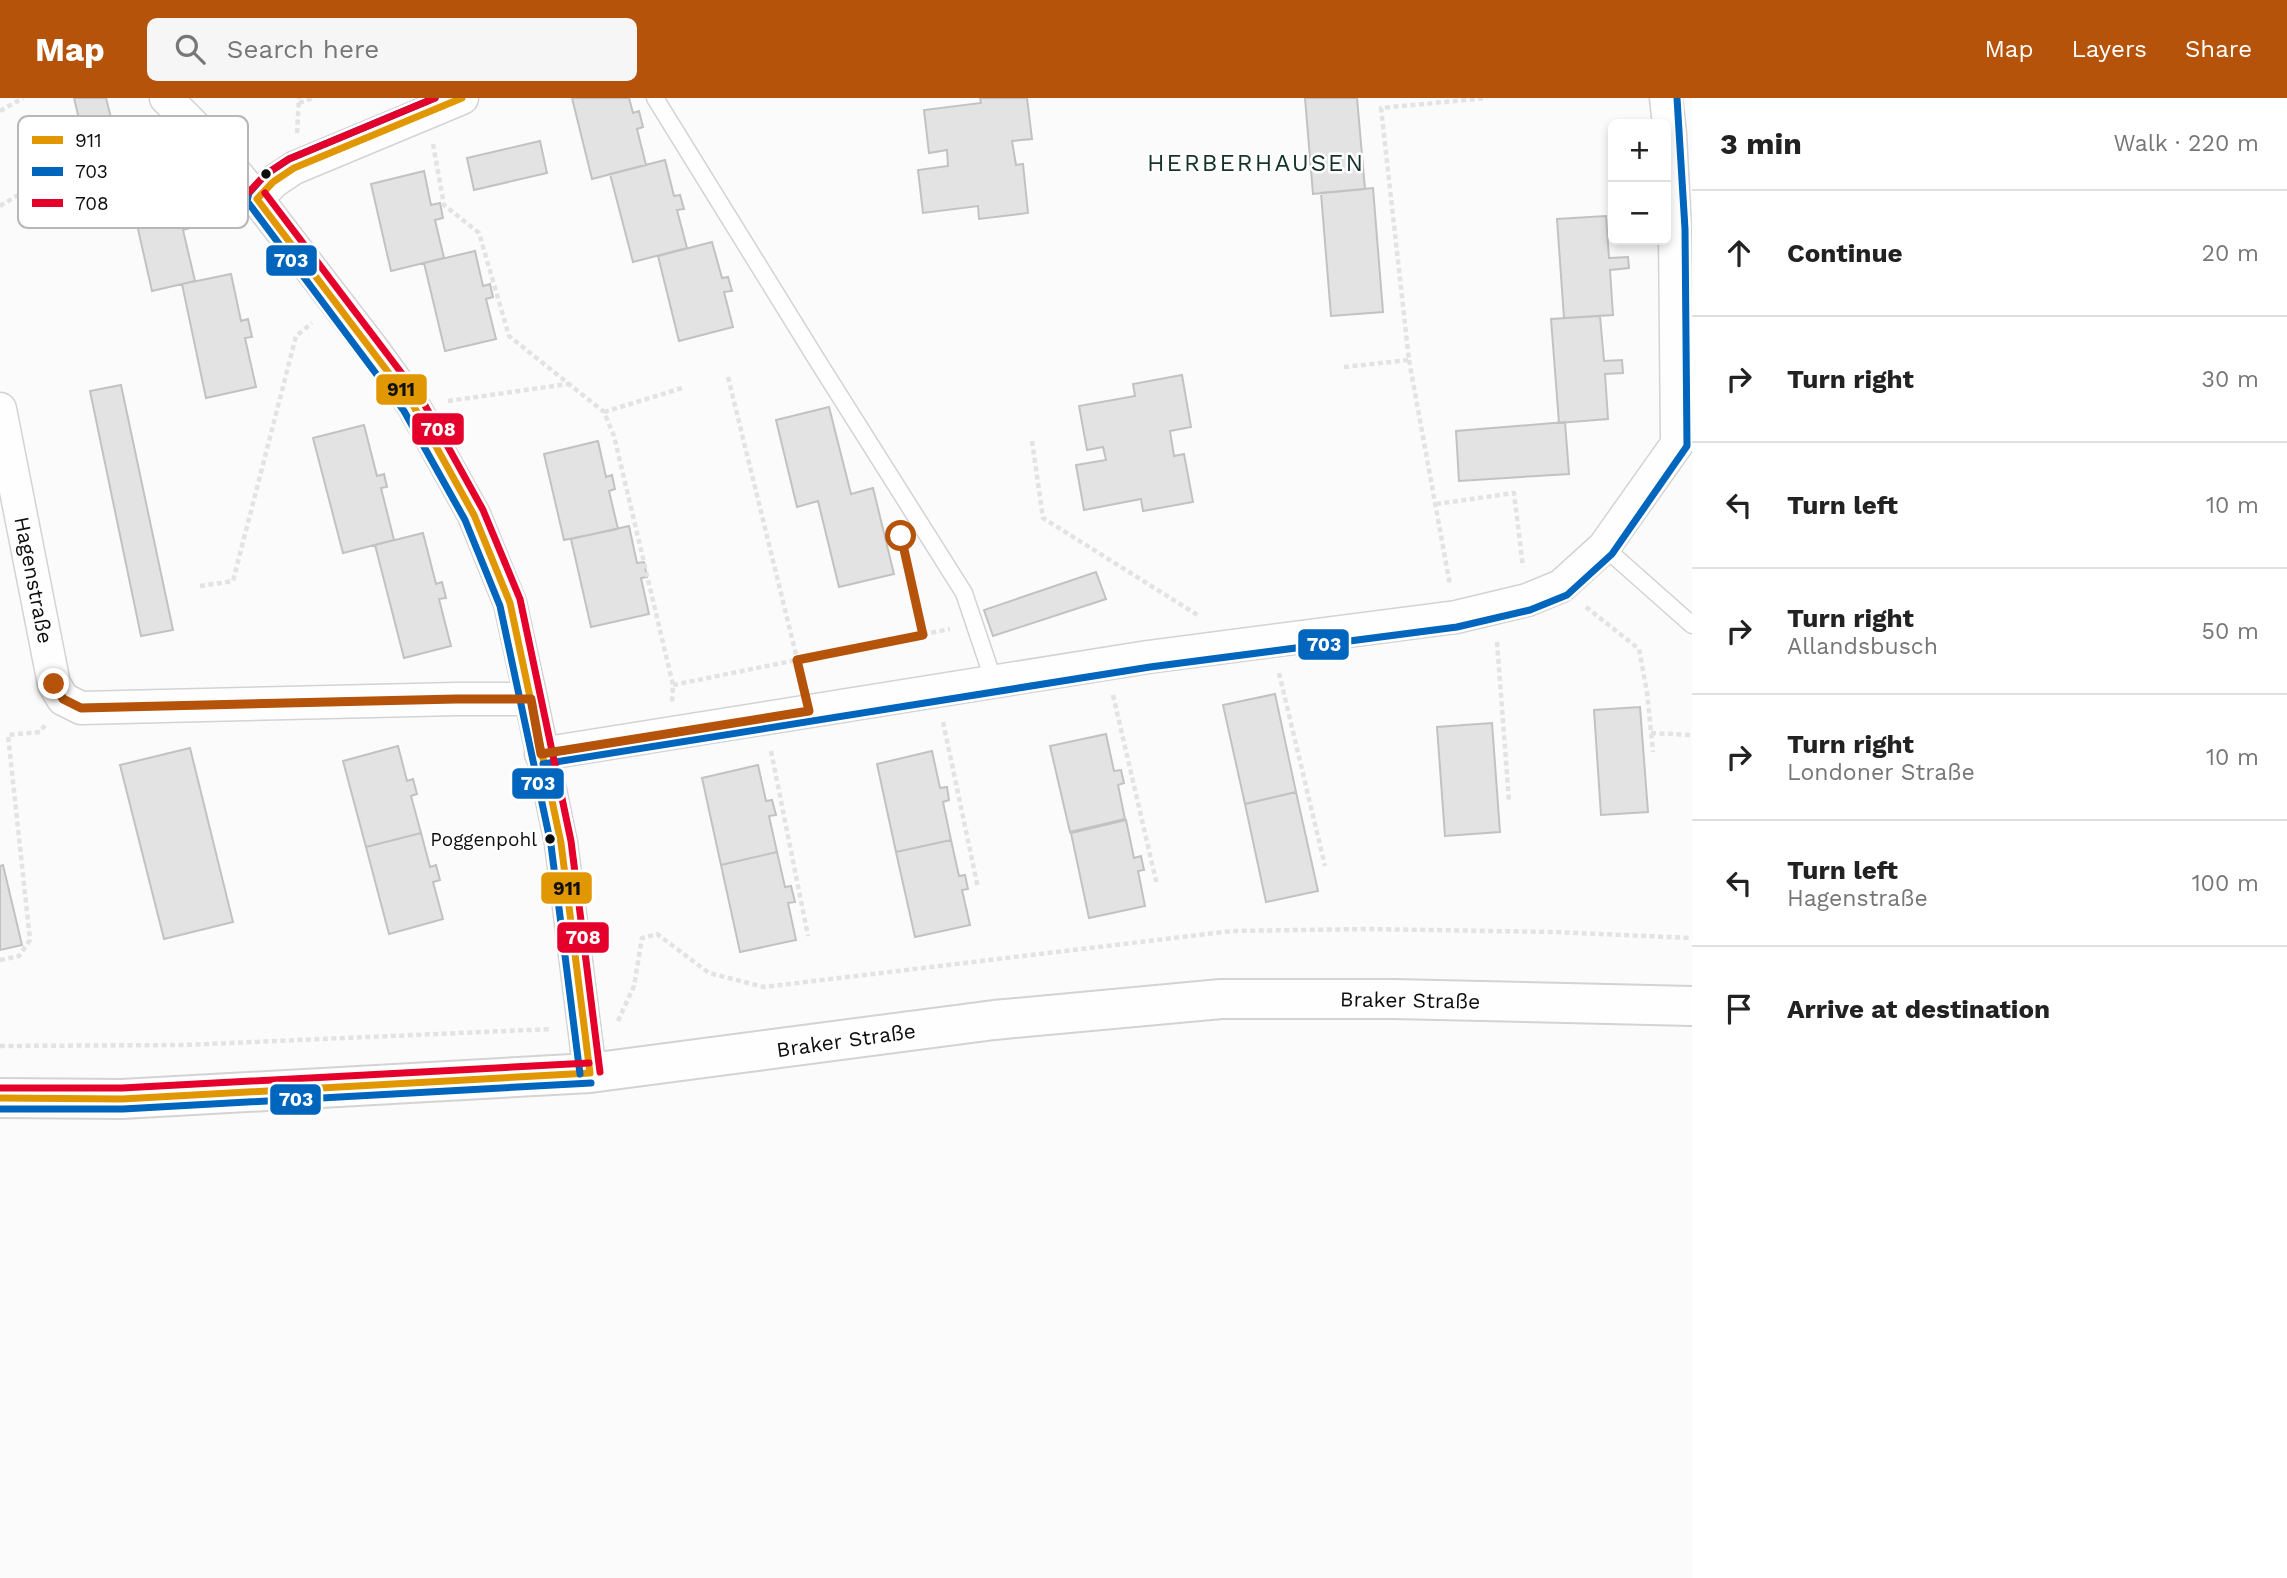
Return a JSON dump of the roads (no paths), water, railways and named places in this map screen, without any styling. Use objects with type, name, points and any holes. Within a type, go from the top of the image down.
[{"type":"street","points":[[166,98],[184,116]]},
{"type":"street","points":[[257,199],[273,182],[294,168],[462,98]]},
{"type":"street","points":[[541,754],[1106,664],[1456,617],[1527,600],[1561,586],[1604,547],[1677,444],[1675,230],[1666,98]]},
{"type":"street","points":[[248,188],[413,405],[474,515],[510,603],[561,843],[590,1073]]},
{"type":"street","name":"Hagenstraße","points":[[0,409],[54,684],[63,699],[81,708],[531,699]]},
{"type":"street","name":"Braker Straße","points":[[0,1098],[122,1099],[590,1073],[993,1020],[1221,999],[1394,999],[1692,1006]]},
{"type":"lane","points":[[655,98],[964,593],[994,682]]},
{"type":"lane","points":[[1604,547],[1692,625]]},
{"type":"place","name":"Poggenpohl","points":[[550,839]]},
{"type":"district","name":"HERBERHAUSEN","points":[[1256,163]]}]
